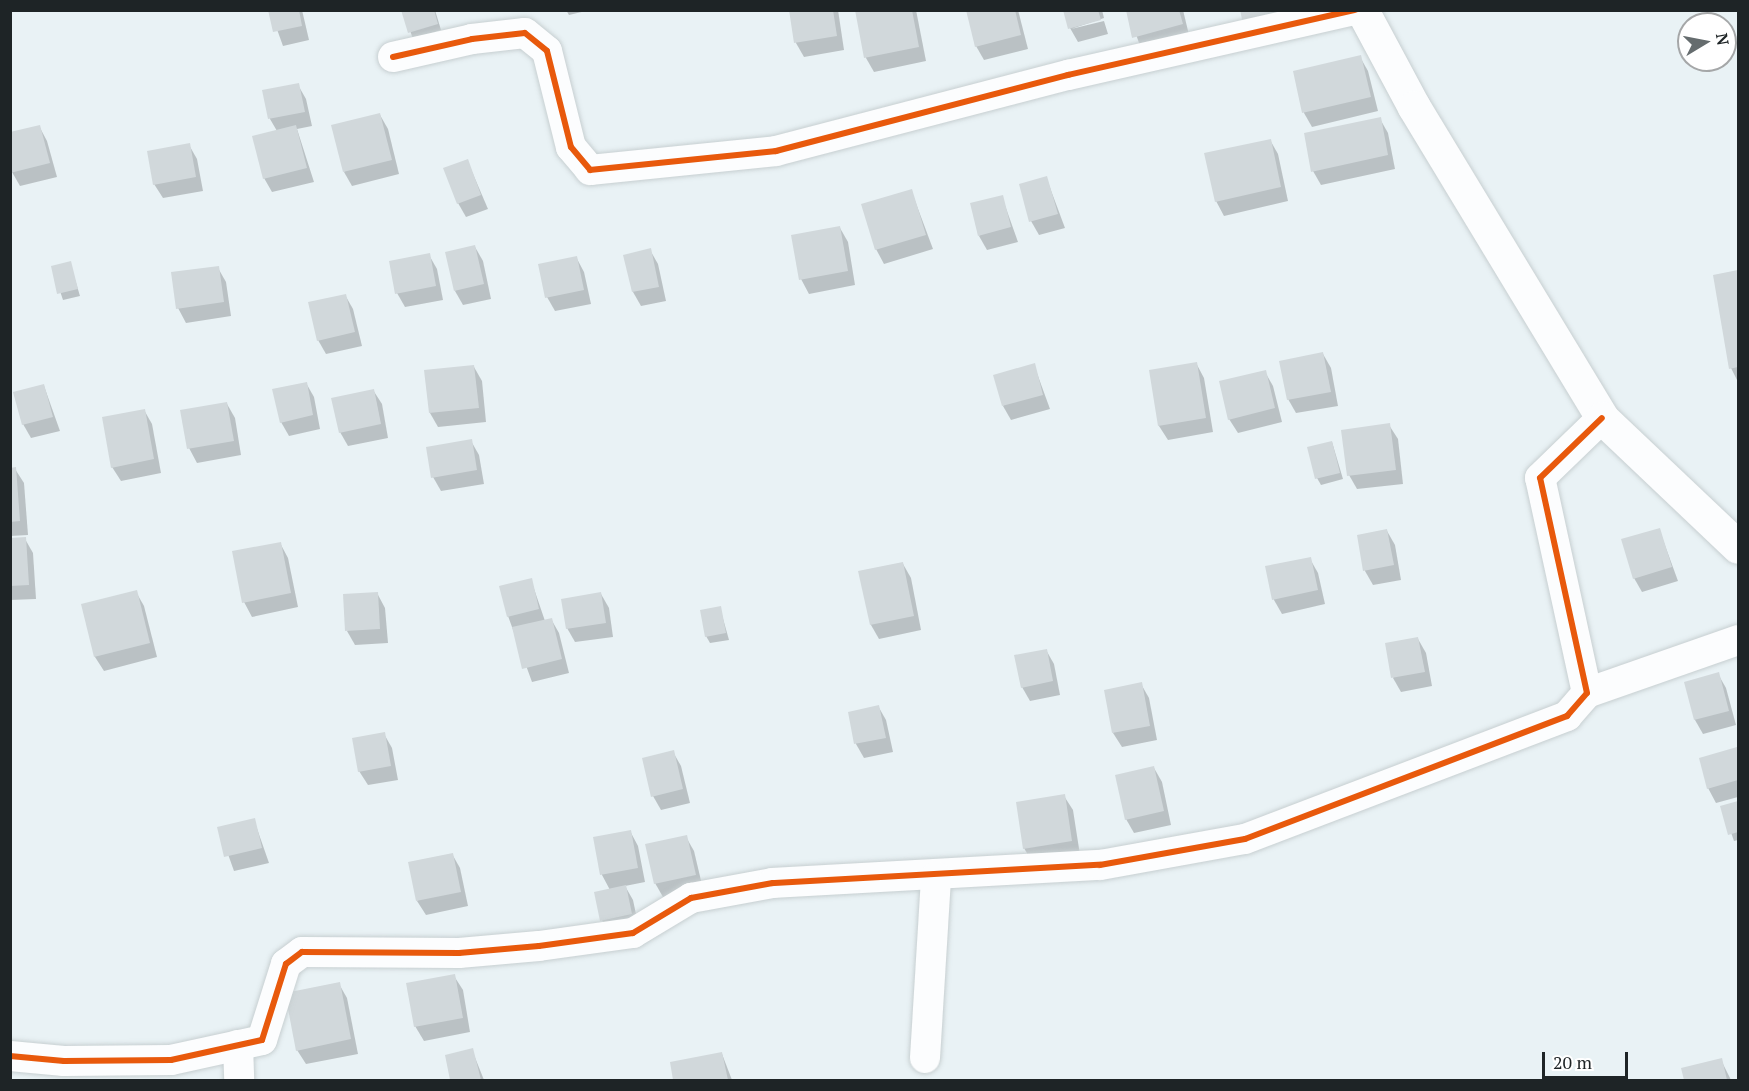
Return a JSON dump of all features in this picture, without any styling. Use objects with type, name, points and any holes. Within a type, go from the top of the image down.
[{"type":"main road","points":[[1362,10],[1414,107],[1602,418],[1738,547]]},
{"type":"street","points":[[393,57],[472,39],[525,33],[547,51],[571,147],[590,170],[776,151],[1068,75],[1355,10]]},
{"type":"street","points":[[1587,693],[1540,478],[1602,418]]},
{"type":"street","points":[[10,1056],[64,1061],[171,1060],[262,1040],[286,964],[302,952],[459,953],[539,946],[633,933],[691,898],[773,883],[936,876],[1100,865],[1245,839],[1567,716],[1587,693],[1738,640]]},
{"type":"street","points":[[925,1058],[936,876]]},
{"type":"street","points":[[238,1045],[239,1080]]},
{"type":"building","points":[[268,10],[299,10],[302,26],[273,32]]},
{"type":"building","points":[[401,10],[434,10],[438,24],[408,33]]},
{"type":"building","points":[[789,10],[833,10],[837,36],[794,43]]},
{"type":"building","points":[[855,10],[912,10],[919,47],[864,58]]},
{"type":"building","points":[[966,10],[1015,10],[1021,35],[975,47]]},
{"type":"building","points":[[1063,10],[1098,10],[1101,20],[1068,29]]},
{"type":"building","points":[[1126,10],[1179,10],[1183,24],[1132,38]]},
{"type":"building","points":[[1240,10],[1305,10],[1244,28]]},
{"type":"building","points":[[1361,55],[1371,97],[1302,113],[1293,71]]},
{"type":"building","points":[[299,83],[305,112],[268,119],[262,90]]},
{"type":"building","points":[[380,113],[392,160],[343,172],[331,125]]},
{"type":"building","points":[[1381,117],[1388,155],[1311,172],[1304,133]]},
{"type":"building","points":[[40,125],[50,163],[10,173],[10,132]]},
{"type":"building","points":[[296,125],[307,168],[263,179],[252,136]]},
{"type":"building","points":[[1271,139],[1281,187],[1215,202],[1204,153]]},
{"type":"building","points":[[190,143],[196,177],[153,185],[147,151]]},
{"type":"building","points":[[468,159],[481,195],[457,204],[443,168]]},
{"type":"building","points":[[1047,176],[1058,214],[1029,222],[1019,184]]},
{"type":"building","points":[[912,189],[926,235],[875,250],[861,204]]},
{"type":"building","points":[[1003,195],[1011,227],[978,236],[970,203]]},
{"type":"building","points":[[840,226],[848,271],[799,280],[791,235]]},
{"type":"building","points":[[475,245],[484,284],[454,291],[445,252]]},
{"type":"building","points":[[651,248],[659,287],[632,292],[623,255]]},
{"type":"building","points":[[430,253],[436,286],[395,294],[389,261]]},
{"type":"building","points":[[577,256],[584,290],[545,298],[538,264]]},
{"type":"building","points":[[71,261],[78,289],[57,294],[51,266]]},
{"type":"building","points":[[219,266],[224,302],[176,309],[171,272]]},
{"type":"building","points":[[1738,270],[1738,367],[1729,369],[1713,275]]},
{"type":"building","points":[[346,294],[355,332],[317,341],[308,302]]},
{"type":"building","points":[[1323,352],[1331,392],[1287,400],[1279,361]]},
{"type":"building","points":[[1197,362],[1206,418],[1158,426],[1149,370]]},
{"type":"building","points":[[1035,363],[1043,395],[1002,406],[993,375]]},
{"type":"building","points":[[474,365],[479,408],[429,413],[424,370]]},
{"type":"building","points":[[1266,370],[1275,408],[1228,420],[1219,381]]},
{"type":"building","points":[[307,382],[313,415],[280,423],[272,389]]},
{"type":"building","points":[[44,384],[53,417],[22,425],[13,392]]},
{"type":"building","points":[[374,389],[381,424],[339,433],[331,398]]},
{"type":"building","points":[[227,402],[234,441],[187,449],[180,410]]},
{"type":"building","points":[[145,409],[154,459],[111,468],[102,417]]},
{"type":"building","points":[[1390,423],[1396,470],[1347,476],[1341,430]]},
{"type":"building","points":[[472,439],[477,470],[431,478],[426,447]]},
{"type":"building","points":[[1332,441],[1340,473],[1315,479],[1307,447]]},
{"type":"building","points":[[16,467],[20,521],[10,522],[10,468]]},
{"type":"building","points":[[1660,528],[1672,567],[1633,579],[1621,539]]},
{"type":"building","points":[[1387,529],[1394,565],[1363,571],[1357,535]]},
{"type":"building","points":[[26,537],[29,585],[10,586],[10,538]]},
{"type":"building","points":[[281,542],[291,593],[242,603],[232,551]]},
{"type":"building","points":[[1311,557],[1318,590],[1272,600],[1265,566]]},
{"type":"building","points":[[903,562],[914,616],[870,625],[858,571]]},
{"type":"building","points":[[532,578],[539,609],[507,617],[499,586]]},
{"type":"building","points":[[137,590],[150,643],[94,657],[81,604]]},
{"type":"building","points":[[378,592],[380,629],[345,631],[343,594]]},
{"type":"building","points":[[601,592],[606,623],[566,629],[561,599]]},
{"type":"building","points":[[721,606],[726,633],[705,637],[700,610]]},
{"type":"building","points":[[552,618],[562,659],[522,669],[512,627]]},
{"type":"building","points":[[1418,637],[1425,672],[1391,678],[1385,643]]},
{"type":"building","points":[[1047,649],[1053,681],[1021,688],[1014,655]]},
{"type":"building","points":[[1719,672],[1729,711],[1694,720],[1684,682]]},
{"type":"building","points":[[1142,682],[1150,726],[1112,733],[1104,690]]},
{"type":"building","points":[[879,705],[886,738],[854,744],[848,712]]},
{"type":"building","points":[[385,732],[391,766],[358,772],[352,738]]},
{"type":"building","points":[[1737,747],[1738,780],[1707,789],[1699,758]]},
{"type":"building","points":[[674,750],[683,789],[651,797],[642,758]]},
{"type":"building","points":[[1154,766],[1164,811],[1125,820],[1115,775]]},
{"type":"building","points":[[1065,794],[1072,841],[1023,849],[1016,802]]},
{"type":"building","points":[[1738,801],[1738,832],[1728,835],[1720,806]]},
{"type":"building","points":[[255,818],[262,848],[224,857],[217,827]]},
{"type":"building","points":[[631,830],[638,868],[600,875],[593,837]]},
{"type":"building","points":[[687,835],[696,875],[654,884],[645,844]]},
{"type":"building","points":[[453,853],[461,892],[416,901],[408,862]]},
{"type":"building","points":[[626,885],[632,914],[600,921],[594,892]]},
{"type":"building","points":[[455,974],[463,1018],[414,1027],[406,983]]},
{"type":"building","points":[[340,982],[351,1039],[296,1051],[285,993]]},
{"type":"building","points":[[473,1048],[481,1080],[450,1080],[445,1055]]},
{"type":"building","points":[[722,1052],[728,1080],[673,1080],[670,1062]]},
{"type":"building","points":[[1722,1058],[1727,1080],[1684,1080],[1681,1068]]},
{"type":"cycle path","points":[[393,57],[472,39],[525,33],[547,51],[571,147],[590,170],[776,151],[1068,75],[1355,10]]},
{"type":"cycle path","points":[[10,1056],[64,1061],[171,1060],[262,1040],[286,964],[302,952],[459,953],[539,946],[633,933],[691,898],[773,883],[1100,865],[1245,839],[1567,716],[1587,693],[1540,478],[1602,418]]}]
